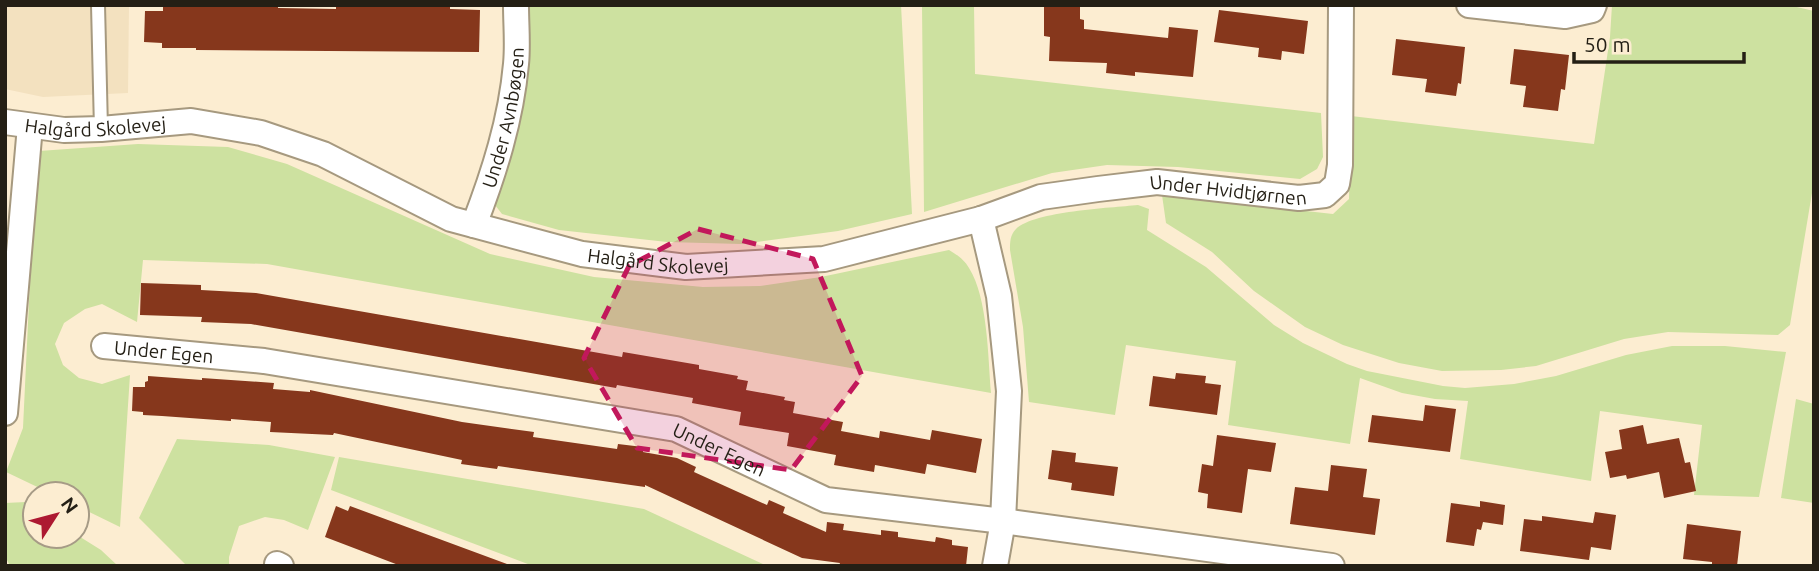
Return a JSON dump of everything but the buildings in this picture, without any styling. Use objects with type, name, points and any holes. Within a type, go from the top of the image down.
[{"type":"street","name":"Under Avnbøgen","points":[[474,225],[507,125],[517,63],[516,5]]},
{"type":"street","name":"Under Hvidtjørnen","points":[[981,219],[1041,197],[1157,182],[1299,198],[1325,195],[1337,184],[1340,165],[1341,5]]},
{"type":"street","points":[[1469,5],[1565,16],[1592,10],[1594,5]]},
{"type":"street","name":"Halgård Skolevej","points":[[17,124],[64,130],[191,121],[261,133],[323,154],[451,219],[582,254],[686,267],[824,259],[981,219]]},
{"type":"street","points":[[5,413],[17,124]]},
{"type":"street","points":[[981,219],[999,296],[1009,391],[1003,521],[995,566]]},
{"type":"street","name":"Under Egen","points":[[104,346],[264,362],[676,429],[827,500],[1332,566]]},
{"type":"lane","points":[[98,5],[101,129]]},
{"type":"highlighted area","points":[[698,229],[813,259],[862,376],[791,470],[637,448],[584,358],[629,266]]},
{"type":"shaded area","points":[[5,5],[129,5],[128,93],[43,97],[5,89]]},
{"type":"green space","points":[[525,5],[901,5],[912,214],[838,231],[742,244],[667,242],[559,230],[502,214],[495,205],[496,193],[520,122],[526,69]]},
{"type":"green space","points":[[922,5],[974,5],[975,74],[1321,113],[1323,157],[1317,169],[1300,179],[1178,167],[1107,165],[1052,173],[924,212]]},
{"type":"green space","points":[[1612,5],[1788,5],[1814,11],[1814,181],[1790,325],[1778,335],[1668,332],[1624,339],[1536,366],[1501,370],[1442,371],[1399,363],[1343,345],[1305,327],[1254,291],[1212,252],[1166,223],[1162,195],[1333,214],[1349,199],[1351,116],[1594,144],[1610,37]]},
{"type":"green space","points":[[138,144],[228,147],[287,164],[490,254],[594,277],[703,287],[760,286],[821,277],[949,250],[967,265],[980,295],[986,329],[991,393],[267,264],[143,260],[137,322],[102,304],[85,309],[64,323],[55,344],[63,365],[79,378],[102,384],[130,375],[120,527],[91,513],[91,480],[23,480],[6,472],[23,428],[33,218],[39,151]]},
{"type":"green space","points":[[1138,205],[1149,209],[1147,230],[1206,267],[1274,325],[1303,343],[1367,371],[1465,388],[1514,384],[1556,376],[1626,355],[1672,346],[1725,346],[1786,352],[1759,497],[1694,495],[1702,425],[1600,411],[1591,481],[1460,459],[1468,401],[1402,393],[1360,378],[1350,444],[1228,425],[1236,361],[1126,345],[1115,415],[1029,402],[1023,327],[1010,250],[1013,234],[1026,223],[1056,214]]},
{"type":"green space","points":[[1796,399],[1814,404],[1814,503],[1781,498]]},
{"type":"green space","points":[[177,439],[269,445],[335,457],[308,530],[284,520],[265,517],[239,526],[229,557],[229,566],[187,566],[139,518]]},
{"type":"green space","points":[[339,457],[644,509],[767,566],[533,566],[331,490]]},
{"type":"green space","points":[[21,502],[21,550],[91,550],[91,544],[118,566],[10,566],[5,556],[5,503]]}]
